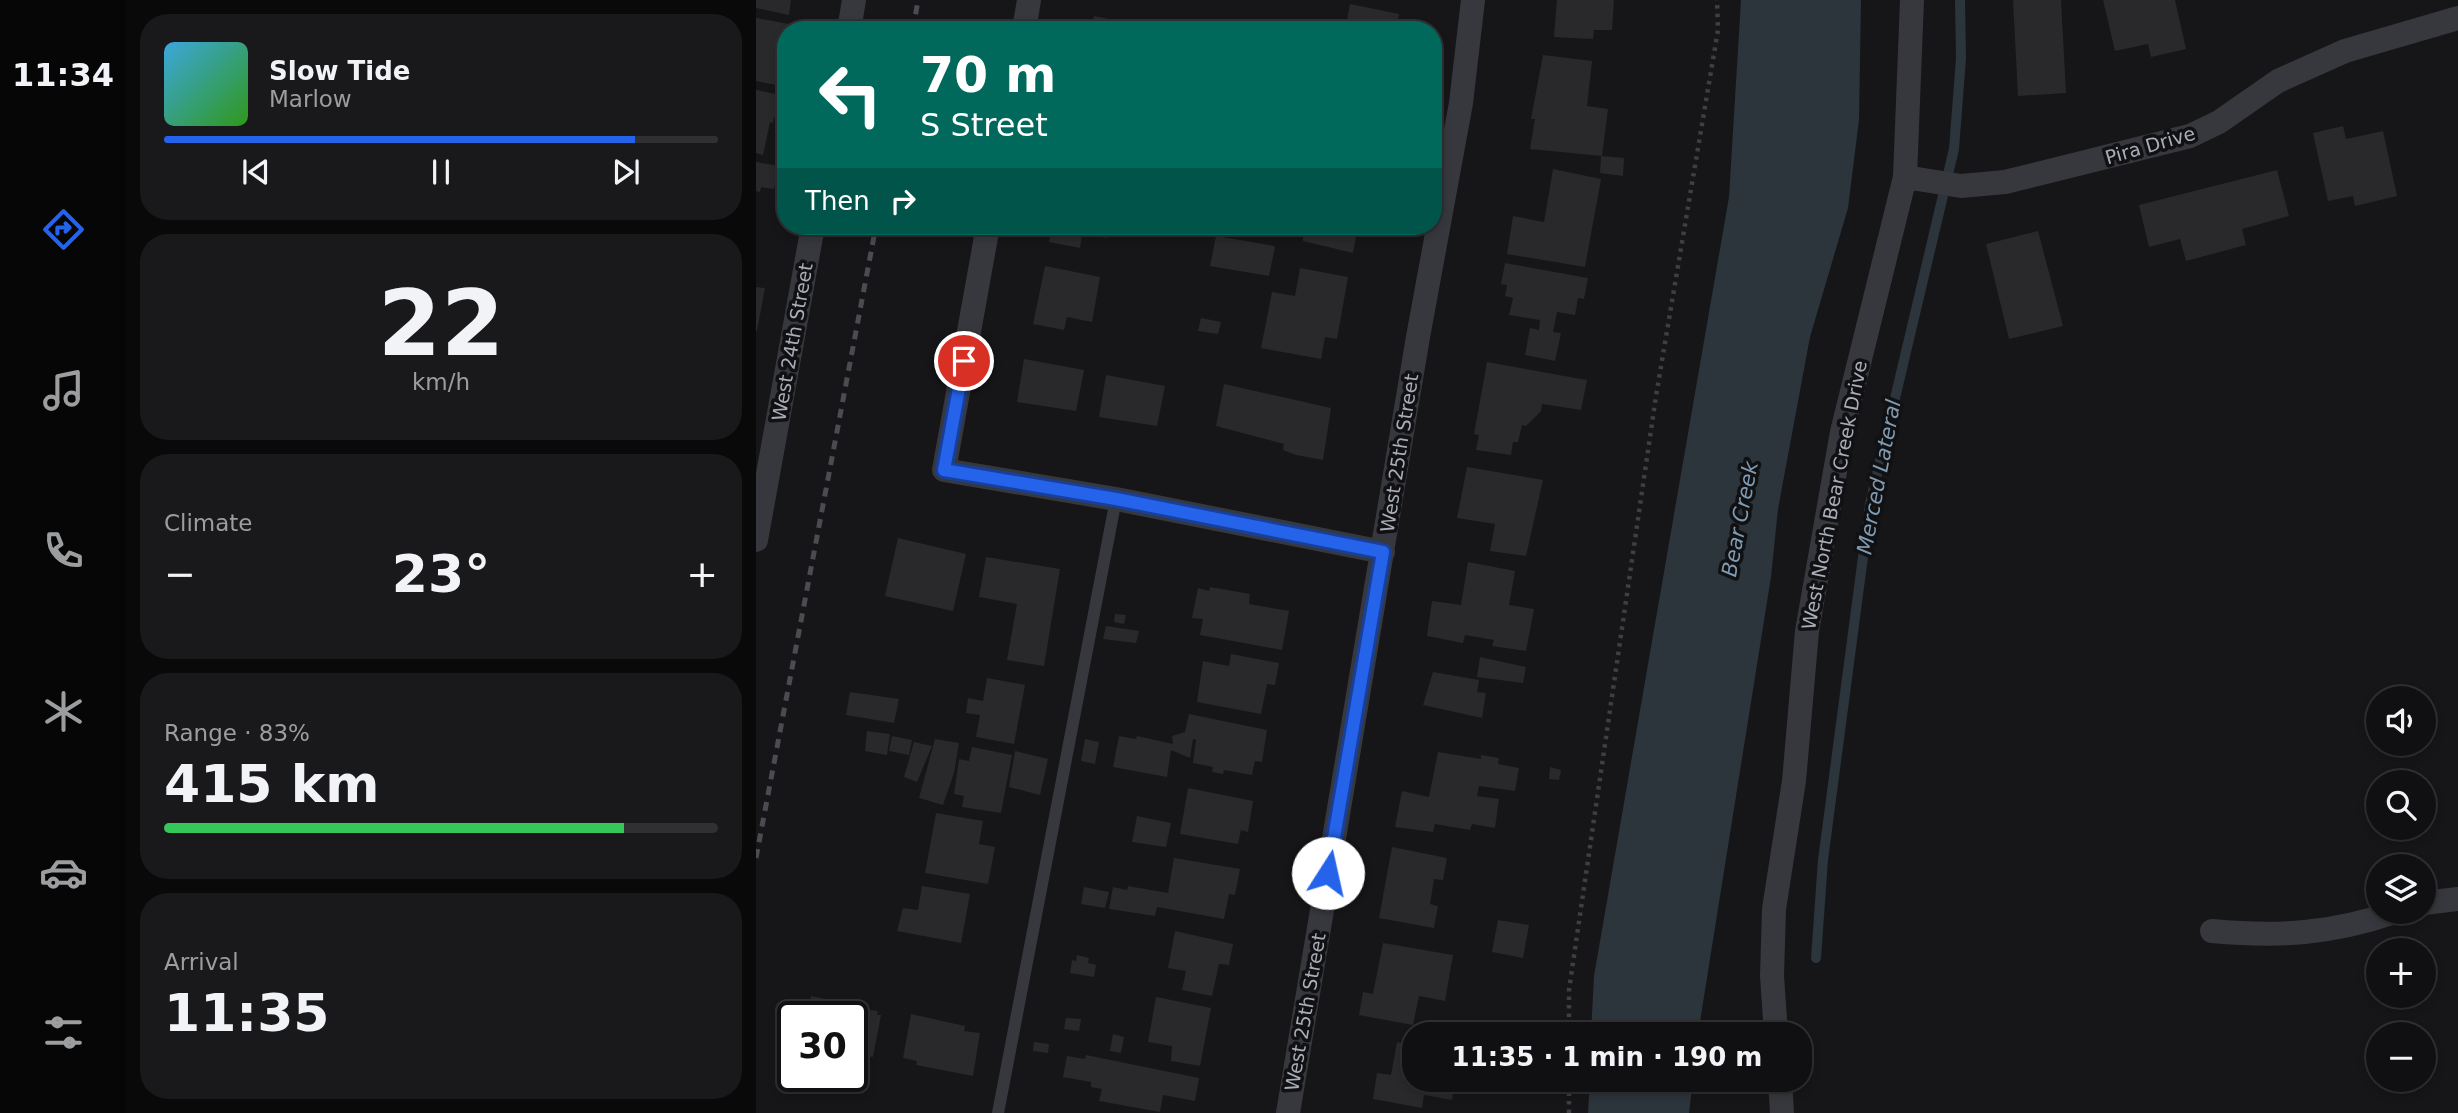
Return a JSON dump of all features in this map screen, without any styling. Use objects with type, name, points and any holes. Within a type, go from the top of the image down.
[{"type":"street","points":[[850,21],[854,0]]},
{"type":"street","points":[[1026,21],[1029,0]]},
{"type":"street","name":"West 25th Street","points":[[1442,212],[1461,103],[1473,0]]},
{"type":"street","name":"West North Bear Creek Drive","points":[[1775,1022],[1772,976],[1774,909],[1794,780],[1807,631],[1842,432],[1905,177],[1912,0]]},
{"type":"street","name":"Pira Drive","points":[[1905,177],[1961,186],[2005,182],[2190,136],[2219,122],[2278,81],[2334,56],[2458,18]]},
{"type":"street","name":"West 24th Street","points":[[756,540],[766,435],[811,235]]},
{"type":"street","points":[[986,235],[944,470],[1116,499],[1383,552]]},
{"type":"street","name":"West 25th Street","points":[[1288,1113],[1438,235]]},
{"type":"street","points":[[2436,902],[2458,899]]},
{"type":"street","points":[[2212,931],[2265,936],[2302,934],[2340,929],[2366,921]]},
{"type":"street","points":[[1781,1092],[1782,1113]]},
{"type":"lane","points":[[998,1113],[1116,499]]},
{"type":"path","points":[[1569,1022],[1569,990],[1656,396],[1718,30],[1717,0]]},
{"type":"path","points":[[1569,1092],[1569,1113]]},
{"type":"water","name":"Bear Creek","points":[[1741,0],[1861,0],[1859,120],[1848,208],[1810,337],[1778,509],[1771,577],[1700,1022],[1592,1022],[1594,976],[1729,197]]},
{"type":"water","points":[[1589,1092],[1692,1092],[1689,1113],[1588,1113]]},
{"type":"building","points":[[756,0],[791,0],[789,15],[756,8]]},
{"type":"building","points":[[1557,0],[1614,0],[1612,30],[1594,30],[1593,39],[1554,37]]},
{"type":"building","points":[[2013,0],[2061,0],[2066,93],[2018,96]]},
{"type":"building","points":[[2103,0],[2175,0],[2186,49],[2151,57],[2148,44],[2115,51]]},
{"type":"building","points":[[1350,4],[1399,14],[1398,21],[1347,21]]},
{"type":"building","points":[[1094,16],[1119,21],[1093,21]]},
{"type":"building","points":[[756,18],[777,22],[777,80],[776,85],[756,81]]},
{"type":"building","points":[[1543,55],[1592,61],[1587,106],[1608,109],[1602,156],[1530,149],[1535,119],[1531,119]]},
{"type":"building","points":[[756,90],[777,94],[777,118],[774,117],[773,123],[770,122],[763,155],[756,153]]},
{"type":"building","points":[[2343,126],[2346,139],[2383,131],[2397,196],[2355,206],[2353,196],[2328,201],[2313,133]]},
{"type":"building","points":[[1601,156],[1624,158],[1623,176],[1600,173]]},
{"type":"building","points":[[756,162],[777,166],[774,189],[761,187],[760,192],[756,191]]},
{"type":"building","points":[[1553,169],[1601,179],[1585,267],[1507,254],[1513,216],[1544,222]]},
{"type":"building","points":[[2277,170],[2289,216],[2242,229],[2246,245],[2186,261],[2180,239],[2149,247],[2139,205]]},
{"type":"building","points":[[2038,231],[2063,326],[2009,339],[1986,244]]},
{"type":"building","points":[[1050,235],[1082,235],[1080,248],[1049,242]]},
{"type":"building","points":[[1303,235],[1356,235],[1353,253],[1303,241]]},
{"type":"building","points":[[1216,236],[1275,246],[1269,276],[1210,266]]},
{"type":"building","points":[[1505,263],[1588,278],[1584,299],[1578,298],[1575,315],[1557,312],[1553,332],[1561,333],[1555,361],[1525,355],[1530,328],[1539,330],[1540,320],[1509,315],[1513,298],[1505,296],[1507,285],[1501,284]]},
{"type":"building","points":[[1045,266],[1100,277],[1092,322],[1067,317],[1064,330],[1033,324]]},
{"type":"building","points":[[1300,268],[1348,277],[1337,339],[1325,337],[1321,359],[1261,348],[1272,292],[1295,296]]},
{"type":"building","points":[[756,287],[765,288],[757,331],[756,331]]},
{"type":"building","points":[[1201,318],[1221,322],[1218,334],[1198,331]]},
{"type":"building","points":[[1024,359],[1084,370],[1076,411],[1017,402]]},
{"type":"building","points":[[1487,362],[1587,380],[1581,410],[1542,404],[1541,411],[1526,426],[1522,425],[1518,442],[1513,442],[1511,455],[1476,450],[1479,435],[1474,434]]},
{"type":"building","points":[[1106,375],[1165,386],[1157,426],[1099,417]]},
{"type":"building","points":[[1224,384],[1331,408],[1323,460],[1283,450],[1284,444],[1216,426]]},
{"type":"building","points":[[1467,467],[1543,480],[1526,556],[1490,551],[1495,524],[1457,518]]},
{"type":"building","points":[[898,538],[966,554],[953,611],[885,596]]},
{"type":"building","points":[[986,557],[1060,569],[1044,666],[1007,660],[1017,604],[979,597]]},
{"type":"building","points":[[1468,562],[1515,571],[1509,605],[1534,609],[1526,651],[1492,646],[1494,640],[1465,635],[1463,643],[1427,636],[1432,601],[1461,605]]},
{"type":"building","points":[[1210,587],[1250,594],[1249,604],[1289,611],[1282,650],[1200,635],[1203,619],[1192,618],[1198,588],[1209,591]]},
{"type":"building","points":[[1115,614],[1126,615],[1124,624],[1114,622]]},
{"type":"building","points":[[1106,626],[1139,631],[1136,643],[1103,639]]},
{"type":"building","points":[[1231,654],[1279,663],[1275,685],[1267,684],[1261,714],[1197,702],[1203,661],[1229,666]]},
{"type":"building","points":[[1480,657],[1526,667],[1523,683],[1477,677]]},
{"type":"building","points":[[1433,672],[1479,680],[1477,692],[1486,693],[1482,718],[1423,705]]},
{"type":"building","points":[[987,678],[1025,685],[1014,744],[976,737],[980,715],[966,713],[968,698],[983,701]]},
{"type":"building","points":[[850,692],[899,699],[894,723],[846,715]]},
{"type":"building","points":[[1189,714],[1267,730],[1262,762],[1255,761],[1252,775],[1224,770],[1223,774],[1212,772],[1213,767],[1193,763],[1196,740],[1193,739],[1190,758],[1171,750],[1167,777],[1113,767],[1119,736],[1136,739],[1137,736],[1173,744],[1172,736],[1185,732]]},
{"type":"building","points":[[867,731],[890,734],[887,755],[865,751]]},
{"type":"building","points":[[892,736],[912,740],[909,755],[889,751]]},
{"type":"building","points":[[935,739],[959,743],[954,773],[943,805],[919,798]]},
{"type":"building","points":[[1085,739],[1099,742],[1095,764],[1081,761]]},
{"type":"building","points":[[914,742],[932,746],[917,782],[904,777]]},
{"type":"building","points":[[972,747],[1012,755],[1001,813],[962,807],[964,796],[954,794],[959,759],[969,761]]},
{"type":"building","points":[[1015,751],[1048,759],[1040,795],[1009,787]]},
{"type":"building","points":[[1438,752],[1481,759],[1481,755],[1499,758],[1498,764],[1519,768],[1515,791],[1479,786],[1477,796],[1499,799],[1495,828],[1472,824],[1470,830],[1435,824],[1433,832],[1395,827],[1402,791],[1429,797]]},
{"type":"building","points":[[1550,767],[1561,770],[1559,780],[1549,779]]},
{"type":"building","points":[[1188,788],[1253,801],[1248,832],[1241,830],[1238,844],[1180,834]]},
{"type":"building","points":[[936,813],[983,821],[979,844],[995,847],[988,884],[925,873]]},
{"type":"building","points":[[1137,816],[1171,823],[1166,847],[1132,842]]},
{"type":"building","points":[[1392,847],[1447,858],[1443,880],[1434,879],[1430,904],[1438,906],[1434,928],[1379,918]]},
{"type":"building","points":[[1174,858],[1240,869],[1235,895],[1229,894],[1224,919],[1157,907],[1155,916],[1109,909],[1113,887],[1127,890],[1128,886],[1168,893]]},
{"type":"building","points":[[922,886],[970,894],[961,943],[897,931],[903,908],[918,910]]},
{"type":"building","points":[[1084,887],[1109,892],[1105,908],[1081,904]]},
{"type":"building","points":[[1498,920],[1529,925],[1523,958],[1492,952]]},
{"type":"building","points":[[1175,931],[1233,944],[1229,965],[1219,964],[1212,996],[1182,990],[1186,971],[1168,968]]},
{"type":"building","points":[[1383,943],[1453,955],[1445,1001],[1419,996],[1414,1022],[1402,1023],[1359,1015],[1363,992],[1373,994]]},
{"type":"building","points":[[1077,955],[1089,958],[1088,963],[1096,965],[1094,977],[1070,973],[1072,960],[1076,961]]},
{"type":"building","points":[[811,996],[836,1001],[810,1001]]},
{"type":"building","points":[[1156,997],[1211,1008],[1200,1066],[1171,1061],[1172,1046],[1148,1042]]},
{"type":"building","points":[[870,1010],[878,1011],[877,1015],[881,1015],[873,1057],[868,1056]]},
{"type":"building","points":[[911,1014],[965,1026],[964,1031],[980,1033],[973,1076],[916,1065],[917,1061],[903,1058]]},
{"type":"building","points":[[1066,1018],[1081,1019],[1079,1031],[1064,1029]]},
{"type":"building","points":[[1113,1034],[1124,1037],[1121,1053],[1110,1051]]},
{"type":"building","points":[[1034,1042],[1049,1044],[1048,1053],[1033,1051]]},
{"type":"building","points":[[1397,1042],[1402,1043],[1402,1092],[1453,1092],[1452,1100],[1424,1095],[1422,1108],[1373,1099],[1377,1073],[1391,1075]]},
{"type":"building","points":[[1086,1055],[1199,1078],[1195,1101],[1163,1095],[1160,1112],[1099,1101],[1102,1089],[1091,1087],[1091,1082],[1063,1077],[1067,1056],[1085,1059]]},
{"type":"waterway","name":"Merced Lateral","points":[[1816,958],[1823,860],[1870,504],[1954,149],[1961,58],[1960,0]]},
{"type":"railway","points":[[914,21],[918,0]]},
{"type":"railway","points":[[756,858],[874,235]]},
{"type":"route","points":[[964,361],[944,470],[1116,499],[1383,552],[1328,873]]}]
